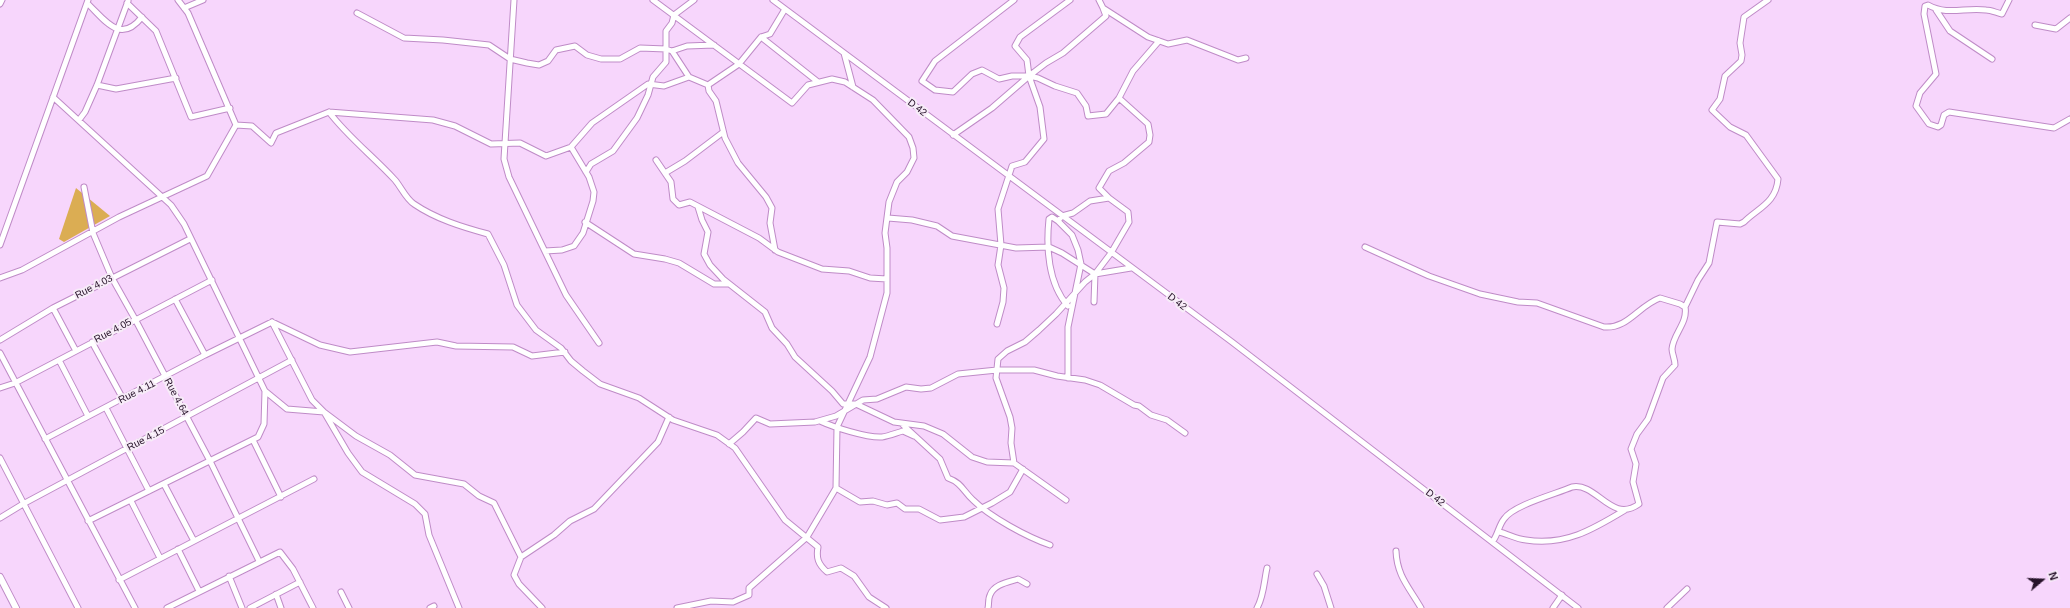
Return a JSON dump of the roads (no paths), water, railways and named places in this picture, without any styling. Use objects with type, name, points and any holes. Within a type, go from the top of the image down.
[{"type":"main road","points":[[1,580],[16,608]]},
{"type":"street","points":[[0,4],[2,0]]},
{"type":"street","points":[[0,278],[22,270],[59,249],[93,233],[119,217],[207,176],[236,125],[188,13],[178,0]]},
{"type":"street","points":[[184,8],[203,0]]},
{"type":"street","points":[[514,0],[504,159],[509,176],[566,295],[599,342]]},
{"type":"street","points":[[653,0],[792,103],[808,85],[832,79],[846,82],[873,100],[909,137],[913,148],[914,158],[907,172],[897,182],[889,202],[885,232],[888,248],[887,293],[870,357],[837,427],[836,488],[806,537],[749,588],[749,595],[733,602],[711,601],[677,608]]},
{"type":"street","points":[[586,172],[591,164],[614,151],[637,118],[653,77],[666,62],[666,31],[672,23],[674,15],[694,0]]},
{"type":"street","name":"D 42","points":[[773,0],[1232,342],[1578,608]]},
{"type":"street","points":[[1014,0],[934,61],[922,81],[935,90],[953,92],[972,74],[982,70],[999,79],[1012,76],[1029,76],[1077,93],[1086,106],[1088,116],[1106,114],[1119,98],[1133,71],[1159,41]]},
{"type":"street","points":[[997,324],[1003,302],[1004,288],[998,265],[1001,245],[998,209],[1012,166],[1025,162],[1044,139],[1040,107],[1029,76],[1027,60],[1015,46],[1020,37],[1070,0]]},
{"type":"street","points":[[953,135],[992,108],[1046,63],[1063,53],[1106,16],[1099,0]]},
{"type":"street","points":[[1499,532],[1527,540],[1561,541],[1601,525],[1625,510],[1640,503],[1634,488],[1633,472],[1636,464],[1631,449],[1637,434],[1648,419],[1663,378],[1675,364],[1672,349],[1683,323],[1686,312],[1685,307],[1698,280],[1709,263],[1717,222],[1740,224],[1744,222],[1766,206],[1778,188],[1778,179],[1746,135],[1730,127],[1712,110],[1720,99],[1725,76],[1741,61],[1742,55],[1740,43],[1744,17],[1768,0]]},
{"type":"street","points":[[1936,10],[1952,12],[1987,10],[2002,14],[2009,0]]},
{"type":"street","points":[[0,244],[88,1],[109,24],[118,29],[124,30],[134,27],[142,17]]},
{"type":"street","points":[[79,120],[85,112],[97,85],[128,2],[156,30],[191,118],[230,108]]},
{"type":"street","points":[[1992,59],[1950,31],[1936,10],[1928,5],[1925,6],[1924,14],[1936,74],[1920,93],[1916,106],[1929,124],[1938,127],[1941,125],[1944,115],[1948,112],[2054,128],[2070,119]]},
{"type":"street","points":[[1103,8],[1148,37],[1159,41],[1168,44],[1187,40],[1238,60],[1246,58]]},
{"type":"street","points":[[708,85],[739,64],[761,37],[770,34],[785,9]]},
{"type":"street","points":[[357,13],[404,38],[490,45],[510,59],[539,65],[548,61],[556,50],[575,46],[587,55],[601,59],[620,59],[640,48],[666,49],[672,51],[687,46],[714,45]]},
{"type":"street","points":[[2035,25],[2056,29],[2070,18]]},
{"type":"street","points":[[761,37],[818,82]]},
{"type":"street","points":[[672,51],[689,78],[708,85]]},
{"type":"street","points":[[844,53],[853,87]]},
{"type":"street","points":[[97,85],[116,89],[176,78]]},
{"type":"street","points":[[236,125],[252,126],[271,143],[276,133],[329,112],[432,120],[455,126],[491,144],[520,143],[546,156],[571,147],[592,123],[648,84],[664,86],[689,78]]},
{"type":"street","points":[[708,85],[709,91],[716,101],[722,133],[738,163],[766,197],[772,208],[770,223],[775,250]]},
{"type":"street","points":[[53,97],[163,197],[184,224],[190,239],[241,337],[266,392],[264,424],[258,437],[88,521]]},
{"type":"street","points":[[1014,463],[1011,443],[1012,428],[1010,417],[996,378],[998,359],[1007,351],[1026,342],[1066,304],[1084,282],[1095,274],[1111,253],[1129,222],[1128,212],[1109,198],[1099,188],[1109,171],[1124,163],[1149,142],[1150,135],[1148,124],[1119,98]]},
{"type":"street","points":[[329,112],[340,127],[366,150],[413,203],[457,226],[488,234],[504,264],[517,304],[536,330],[561,348],[577,366],[600,384],[639,398],[668,417],[717,436],[735,448],[785,520],[818,547],[816,556],[821,566],[827,572],[841,568],[854,576],[869,597],[886,608]]},
{"type":"street","points":[[666,173],[685,161],[714,137],[722,133]]},
{"type":"street","points":[[545,251],[562,250],[574,246],[583,233],[594,192],[586,172],[571,147]]},
{"type":"street","points":[[656,160],[671,182],[673,199],[680,205],[690,202],[759,238],[775,250],[822,269],[849,271],[870,278],[887,279]]},
{"type":"street","name":"Rue 4.64","points":[[84,187],[93,233],[112,278],[210,461],[259,561]]},
{"type":"street","points":[[1058,221],[1062,216],[1073,214],[1090,201],[1109,198]]},
{"type":"street","points":[[698,207],[708,232],[704,254],[710,265],[729,284],[765,312],[772,328],[787,344],[796,357],[832,391],[843,404],[856,404],[902,423],[924,426],[943,434],[972,457],[987,462],[1014,463],[1066,500]]},
{"type":"street","points":[[888,218],[912,220],[937,226],[952,236],[1016,248],[1049,247],[1081,264],[1095,274],[1131,268]]},
{"type":"street","points":[[1068,378],[1068,327],[1072,310],[1081,264],[1078,250],[1072,235],[1058,221],[1052,218],[1049,219],[1049,247],[1052,274],[1066,304],[1072,310]]},
{"type":"street","points":[[585,222],[634,254],[665,258],[679,263],[714,284],[729,284]]},
{"type":"street","name":"Rue 4.03","points":[[0,340],[53,308],[190,239]]},
{"type":"street","points":[[1365,247],[1429,276],[1480,294],[1518,302],[1537,303],[1604,327],[1614,328],[1622,325],[1636,313],[1660,298],[1685,307]]},
{"type":"street","points":[[1094,302],[1095,274]]},
{"type":"street","name":"Rue 4.05","points":[[0,388],[15,383],[212,280]]},
{"type":"street","points":[[175,299],[205,355]]},
{"type":"street","points":[[53,308],[76,351]]},
{"type":"street","points":[[272,322],[320,345],[350,352],[437,342],[456,346],[513,347],[532,356],[565,352]]},
{"type":"street","points":[[272,322],[312,400],[324,412],[356,436],[390,455],[415,475],[464,484],[479,496],[494,503],[521,557]]},
{"type":"street","name":"Rue 4.11","points":[[45,439],[205,355],[272,322]]},
{"type":"street","points":[[92,342],[122,399]]},
{"type":"street","points":[[0,353],[66,481],[135,608]]},
{"type":"street","points":[[59,360],[88,416]]},
{"type":"street","name":"Rue 4.15","points":[[0,518],[23,504],[187,418],[292,360]]},
{"type":"street","points":[[729,444],[756,418],[770,424],[820,421],[843,412],[863,400],[877,399],[906,386],[921,389],[931,388],[958,374],[997,370],[1034,370],[1068,378],[1085,380],[1100,385],[1134,405],[1139,406],[1151,416],[1167,420],[1185,433]]},
{"type":"street","points":[[266,392],[287,409],[324,412]]},
{"type":"street","points":[[106,408],[149,491]]},
{"type":"street","points":[[324,412],[348,453],[362,472],[416,504],[425,514],[429,534],[459,608]]},
{"type":"street","points":[[542,608],[519,584],[514,575],[521,557],[554,535],[570,521],[594,509],[658,442],[668,417]]},
{"type":"street","points":[[820,421],[832,427],[880,437],[903,430],[919,439]]},
{"type":"street","points":[[902,423],[940,459],[948,478],[957,481],[972,500],[1005,525],[1020,530],[1034,540],[1050,544]]},
{"type":"street","points":[[253,440],[281,497]]},
{"type":"street","points":[[0,458],[78,608]]},
{"type":"street","points":[[836,488],[860,502],[873,501],[887,505],[897,503],[905,509],[919,509],[940,520],[964,517],[1010,492],[1023,469]]},
{"type":"street","points":[[119,580],[314,479]]},
{"type":"street","points":[[164,484],[194,540]]},
{"type":"street","points":[[1493,542],[1499,532],[1504,517],[1524,505],[1577,486],[1600,497],[1609,505],[1625,510]]},
{"type":"street","points":[[130,501],[160,558]]},
{"type":"street","points":[[178,549],[199,591]]},
{"type":"street","points":[[1396,551],[1398,568],[1403,582],[1421,608]]},
{"type":"street","points":[[167,608],[259,561],[280,552],[300,582],[313,608]]},
{"type":"street","points":[[1257,608],[1262,597],[1267,568]]},
{"type":"street","points":[[1317,574],[1324,586],[1330,608]]},
{"type":"street","points":[[229,576],[242,608]]},
{"type":"street","points":[[988,608],[989,597],[996,587],[1018,579],[1027,584]]},
{"type":"street","points":[[250,608],[300,582]]},
{"type":"street","points":[[1667,608],[1687,589]]},
{"type":"street","points":[[340,608],[348,606],[341,592]]},
{"type":"street","points":[[276,594],[281,608]]},
{"type":"street","points":[[1553,608],[1562,595]]},
{"type":"street","points":[[732,608],[733,602]]}]
